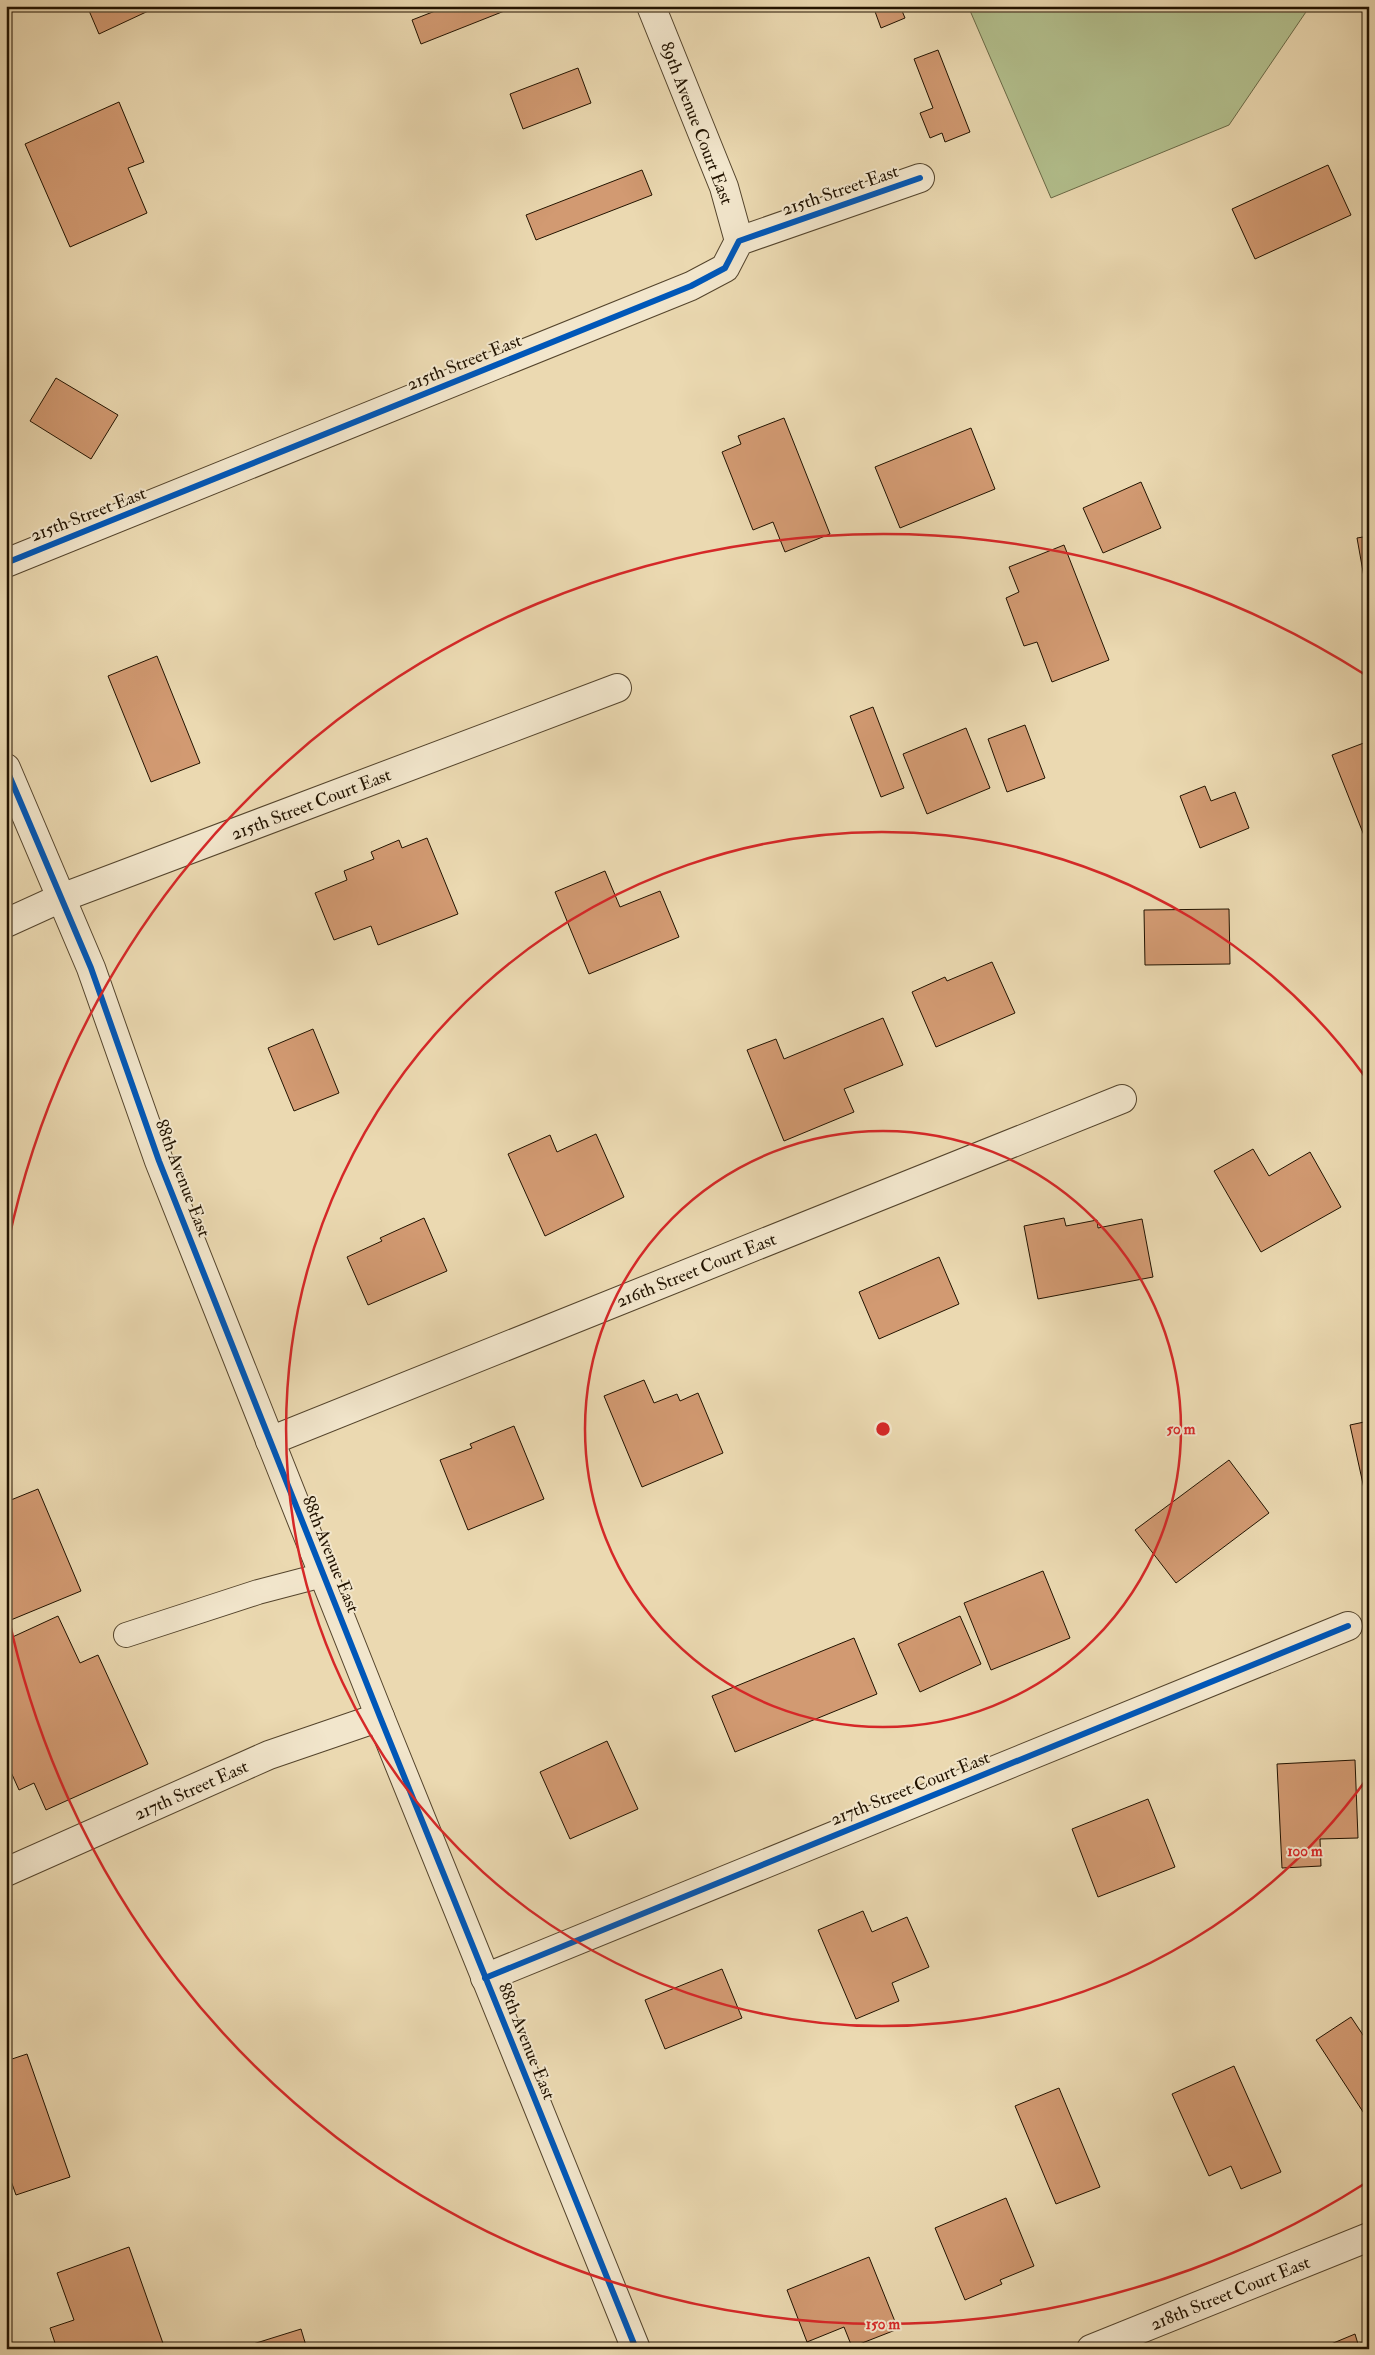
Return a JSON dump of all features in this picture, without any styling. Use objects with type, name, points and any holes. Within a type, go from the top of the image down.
[{"type":"street","name":"89th Avenue Court East","points":[[651,6],[724,187],[739,241]]},
{"type":"street","name":"215th Street East","points":[[6,563],[691,286],[725,268],[739,241],[920,178]]},
{"type":"street","name":"215th Street Court East","points":[[6,924],[61,898],[617,688]]},
{"type":"street","name":"88th Avenue East","points":[[6,768],[91,968],[159,1161],[380,1717],[636,2349]]},
{"type":"street","name":"216th Street Court East","points":[[270,1441],[1122,1099]]},
{"type":"street","name":"217th Street Court East","points":[[485,1978],[1348,1626]]},
{"type":"street","name":"217th Street East","points":[[6,1872],[270,1755],[380,1717]]},
{"type":"street","name":"218th Street Court East","points":[[1091,2349],[1369,2237]]},
{"type":"lane","points":[[126,1635],[258,1592],[323,1575]]},
{"type":"green space","points":[[968,6],[1310,6],[1229,125],[1051,198]]},
{"type":"building","points":[[87,6],[159,6],[99,34]]},
{"type":"building","points":[[448,6],[517,6],[421,44],[412,20]]},
{"type":"building","points":[[873,6],[900,6],[905,18],[881,28]]},
{"type":"building","points":[[938,50],[970,132],[945,142],[942,133],[930,138],[920,113],[933,108],[914,59]]},
{"type":"building","points":[[578,68],[591,103],[523,129],[510,94]]},
{"type":"building","points":[[119,102],[144,162],[128,168],[147,213],[70,247],[25,144]]},
{"type":"building","points":[[1328,165],[1351,215],[1255,259],[1232,209]]},
{"type":"building","points":[[642,170],[652,195],[536,240],[526,215]]},
{"type":"building","points":[[56,378],[118,415],[91,459],[30,421]]},
{"type":"building","points":[[784,418],[830,534],[785,552],[773,522],[753,530],[722,452],[741,444],[738,436]]},
{"type":"building","points":[[971,428],[995,489],[900,528],[875,467]]},
{"type":"building","points":[[1141,482],[1161,528],[1103,553],[1083,508]]},
{"type":"building","points":[[1369,536],[1369,605],[1357,538]]},
{"type":"building","points":[[1064,545],[1109,660],[1052,682],[1037,642],[1024,646],[1006,598],[1019,592],[1009,567]]},
{"type":"building","points":[[157,656],[200,763],[151,782],[108,676]]},
{"type":"building","points":[[873,707],[904,788],[881,797],[850,716]]},
{"type":"building","points":[[1025,725],[1045,778],[1007,792],[988,739]]},
{"type":"building","points":[[966,728],[990,788],[927,814],[903,754]]},
{"type":"building","points":[[1369,741],[1369,848],[1332,755]]},
{"type":"building","points":[[1205,786],[1211,801],[1235,792],[1249,828],[1200,848],[1180,796]]},
{"type":"building","points":[[427,838],[458,914],[378,945],[371,926],[334,940],[315,893],[347,880],[344,871],[374,859],[371,852],[399,840],[402,848]]},
{"type":"building","points":[[605,871],[620,907],[660,891],[679,937],[589,974],[555,892]]},
{"type":"building","points":[[1229,909],[1230,964],[1145,965],[1144,910]]},
{"type":"building","points":[[992,962],[1015,1013],[936,1047],[912,992],[945,977],[947,981]]},
{"type":"building","points":[[883,1018],[903,1065],[844,1089],[854,1112],[784,1141],[747,1050],[776,1039],[784,1059]]},
{"type":"building","points":[[313,1029],[339,1093],[294,1111],[268,1048]]},
{"type":"building","points":[[596,1134],[624,1197],[545,1236],[508,1154],[550,1135],[557,1152]]},
{"type":"building","points":[[1253,1149],[1269,1176],[1310,1152],[1341,1207],[1261,1252],[1214,1171]]},
{"type":"building","points":[[424,1218],[447,1271],[368,1305],[347,1257],[382,1241],[380,1238]]},
{"type":"building","points":[[1064,1218],[1066,1226],[1097,1220],[1098,1228],[1142,1219],[1153,1277],[1038,1299],[1024,1226]]},
{"type":"building","points":[[939,1257],[959,1304],[879,1339],[859,1292]]},
{"type":"building","points":[[644,1380],[654,1403],[677,1394],[680,1401],[698,1393],[723,1453],[642,1487],[604,1396]]},
{"type":"building","points":[[1369,1421],[1369,1492],[1365,1493],[1350,1425]]},
{"type":"building","points":[[514,1426],[544,1499],[468,1530],[440,1460],[472,1448],[470,1444]]},
{"type":"building","points":[[1229,1460],[1269,1513],[1176,1583],[1135,1530]]},
{"type":"building","points":[[38,1489],[81,1591],[6,1622],[6,1502]]},
{"type":"building","points":[[1043,1571],[1070,1638],[991,1670],[964,1603]]},
{"type":"building","points":[[58,1616],[80,1663],[98,1655],[148,1764],[46,1810],[34,1783],[19,1790],[6,1761],[6,1640]]},
{"type":"building","points":[[960,1616],[981,1664],[920,1692],[898,1644]]},
{"type":"building","points":[[854,1638],[877,1694],[735,1752],[712,1696]]},
{"type":"building","points":[[607,1741],[638,1809],[570,1839],[540,1772]]},
{"type":"building","points":[[1355,1760],[1358,1838],[1320,1839],[1321,1866],[1282,1868],[1277,1764]]},
{"type":"building","points":[[1148,1799],[1175,1867],[1098,1897],[1072,1829]]},
{"type":"building","points":[[863,1911],[872,1932],[907,1917],[929,1967],[892,1983],[899,2001],[856,2019],[818,1930]]},
{"type":"building","points":[[722,1969],[742,2018],[665,2049],[645,2000]]},
{"type":"building","points":[[1351,2017],[1369,2044],[1369,2121],[1316,2040]]},
{"type":"building","points":[[27,2054],[70,2177],[16,2195],[6,2167],[6,2061]]},
{"type":"building","points":[[1234,2066],[1281,2172],[1241,2189],[1231,2166],[1209,2176],[1172,2094]]},
{"type":"building","points":[[1059,2088],[1100,2187],[1056,2204],[1015,2106]]},
{"type":"building","points":[[1006,2198],[1034,2266],[1000,2280],[1002,2284],[965,2300],[935,2228]]},
{"type":"building","points":[[129,2247],[165,2349],[84,2349],[83,2345],[72,2349],[57,2349],[50,2328],[74,2320],[57,2273]]},
{"type":"building","points":[[869,2257],[898,2329],[852,2347],[844,2327],[807,2342],[787,2290]]},
{"type":"building","points":[[301,2329],[307,2349],[237,2349]]},
{"type":"building","points":[[1355,2334],[1358,2344],[1369,2340],[1369,2349],[1319,2349]]},
{"type":"cycle path","points":[[6,563],[691,286],[725,268],[739,241],[920,178]]},
{"type":"cycle path","points":[[6,768],[91,968],[159,1161],[380,1717],[636,2349]]},
{"type":"cycle path","points":[[485,1978],[1348,1626]]}]
